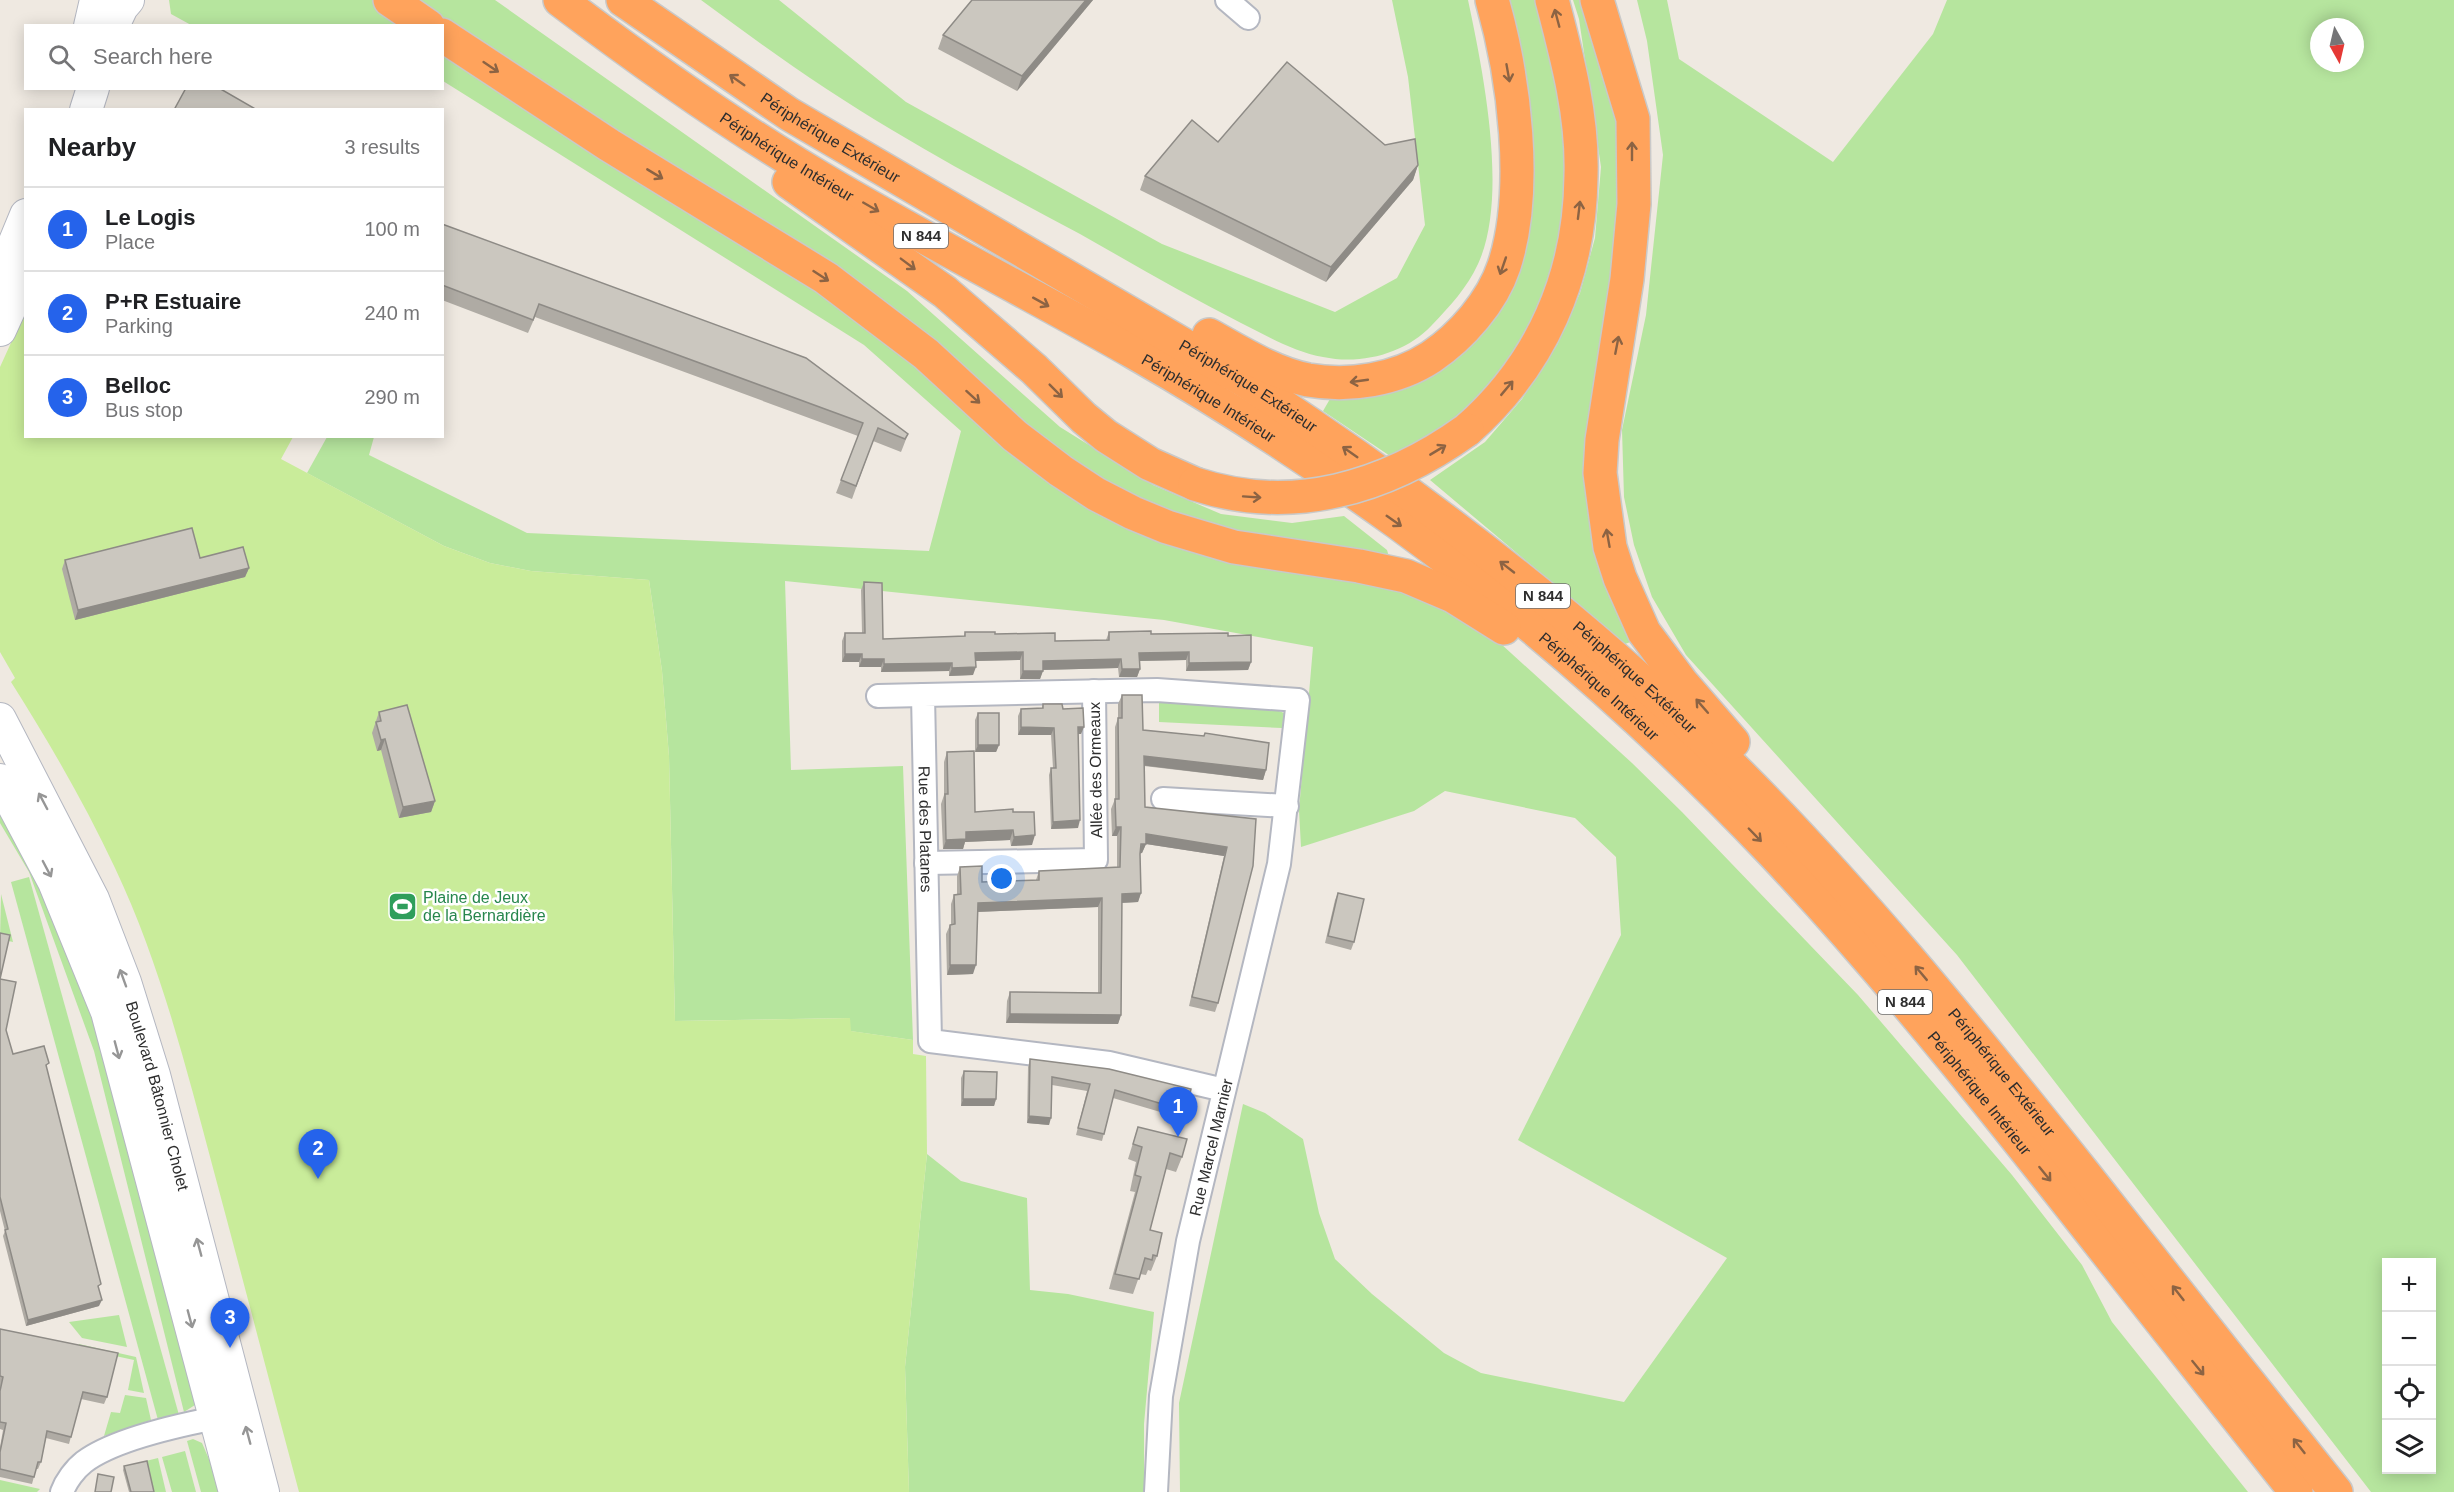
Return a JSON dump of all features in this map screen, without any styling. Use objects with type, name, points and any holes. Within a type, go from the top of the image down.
[{"type":"highway","points":[[390,0],[425,24]]},
{"type":"highway","points":[[546,0],[740,148],[945,292],[1034,369],[1084,418],[1106,436],[1150,464],[1195,484],[1239,496],[1278,499],[1343,490],[1391,475],[1440,449],[1488,412],[1537,348],[1564,285],[1573,249],[1582,174],[1574,93],[1552,0]]},
{"type":"highway","name":"Périphérique Intérieur","points":[[560,0],[684,90],[834,186],[1134,352],[1295,450],[1494,595],[1560,650],[1714,793],[1774,854],[1895,990],[2077,1214],[2296,1492]]},
{"type":"highway","name":"Périphérique Extérieur","points":[[623,0],[789,114],[1242,379],[1412,495],[1518,576],[1592,638],[1656,694],[1754,789],[1820,858],[1918,969],[2053,1135],[2336,1492]]},
{"type":"highway","points":[[985,229],[1008,227],[1257,361],[1306,380],[1348,383],[1389,376],[1413,367],[1441,350],[1474,317],[1496,284],[1508,249],[1515,206],[1514,124],[1506,59],[1492,0]]},
{"type":"highway","points":[[1597,0],[1633,118]]},
{"type":"highway","points":[[1615,0],[1622,30],[1633,118],[1634,204],[1628,279],[1602,440],[1600,473],[1610,547],[1620,578],[1644,632],[1682,683],[1747,758],[1754,789]]},
{"type":"highway","points":[[444,36],[609,146],[826,278],[926,354],[1015,436],[1096,494],[1167,527],[1234,547],[1359,566],[1406,576],[1453,596],[1494,619],[1540,657],[1584,694],[1688,791],[1714,793]]},
{"type":"street","points":[[90,24],[96,0]]},
{"type":"street","points":[[114,24],[128,0]]},
{"type":"street","points":[[1227,0],[1248,18]]},
{"type":"street","points":[[65,108],[70,90]]},
{"type":"street","points":[[87,108],[92,90]]},
{"type":"street","points":[[0,278],[24,220]]},
{"type":"street","points":[[0,330],[24,277]]},
{"type":"street","name":"Rue Marcel Marnier","points":[[1094,691],[1157,690],[1298,700],[1279,864],[1188,1241],[1161,1396],[1156,1492]]},
{"type":"street","points":[[878,696],[1094,691]]},
{"type":"street","name":"Allée des Ormeaux","points":[[926,863],[1096,860],[1094,691]]},
{"type":"street","name":"Rue des Platanes","points":[[923,695],[930,1041],[1109,1063],[1224,1090]]},
{"type":"street","name":"Boulevard Bâtonnier Cholet","points":[[0,719],[93,899],[124,982],[154,1075],[263,1492]]},
{"type":"street","name":"Boulevard Bâtonnier Cholet","points":[[0,780],[54,882],[107,1012],[235,1492]]},
{"type":"street","points":[[1163,799],[1287,806]]},
{"type":"street","points":[[63,1492],[66,1483],[84,1462],[114,1446],[216,1418]]},
{"type":"green space","points":[[169,0],[495,0],[907,291],[1060,427],[1153,485],[1221,514],[1292,523],[1344,516],[1387,550],[1398,587],[1446,605],[1489,633],[1632,763],[1858,995],[2012,1175],[2082,1265],[2112,1322],[2248,1492],[1180,1492],[1179,1403],[1243,1104],[1265,1113],[1303,1139],[1319,1213],[1335,1259],[1372,1294],[1444,1353],[1481,1373],[1624,1402],[1727,1258],[1518,1140],[1621,935],[1616,857],[1575,818],[1445,791],[1414,811],[1301,847],[1299,810],[1313,647],[1164,620],[785,581],[791,770],[903,766],[913,1040],[850,1031],[849,1018],[675,1021],[669,756],[662,671],[649,580],[531,571],[490,563],[444,546],[307,473],[326,438],[374,438],[369,455],[527,533],[929,551],[961,431],[864,345],[444,82],[444,24],[189,24],[171,14]]},
{"type":"green space","points":[[701,0],[779,0],[906,102],[1162,244],[1335,312],[1397,278],[1425,225],[1408,77],[1392,0],[1468,0],[1486,97],[1490,134],[1492,204],[1487,236],[1474,273],[1452,304],[1421,335],[1396,350],[1367,358],[1337,359],[1313,355],[1281,343],[1220,312],[915,144],[819,84]]},
{"type":"green space","points":[[1504,0],[1538,0],[1571,140],[1567,227],[1544,305],[1507,370],[1462,422],[1396,460],[1323,411],[1334,392],[1409,379],[1509,279]]},
{"type":"green space","points":[[1573,0],[1584,0],[1618,121],[1621,202],[1598,403],[1636,640],[1625,644],[1430,480],[1485,442],[1522,399],[1557,345],[1580,293],[1595,238],[1601,167],[1579,19]]},
{"type":"green space","points":[[1637,0],[1667,0],[1679,59],[1833,162],[1933,34],[1947,0],[2454,0],[2454,1492],[2371,1492],[1957,955],[1686,655],[1652,597],[1634,545],[1624,497],[1622,430],[1646,315],[1663,155],[1647,41]]},
{"type":"green space","name":"Plaine de Jeux de la Bernardière","points":[[24,314],[24,438],[292,438],[281,459],[444,546],[490,563],[531,571],[649,580],[662,671],[669,756],[675,1021],[850,1018],[851,1031],[913,1040],[913,1054],[926,1056],[927,1154],[905,1367],[909,1492],[299,1492],[193,1092],[146,941],[115,868],[91,820],[11,682],[15,678],[0,652],[0,367]]},
{"type":"green space","points":[[1159,698],[1267,706],[1284,713],[1282,728],[1159,722]]},
{"type":"green space","points":[[0,800],[36,869],[108,1051],[196,1391],[195,1405],[184,1412],[94,1051],[29,872],[0,823]]},
{"type":"green space","points":[[29,877],[179,1415],[158,1420],[11,882]]},
{"type":"green space","points":[[1,894],[13,942],[0,939]]},
{"type":"green space","points":[[927,1154],[961,1181],[1027,1198],[1030,1290],[1068,1294],[1154,1312],[1144,1424],[1144,1492],[909,1492],[905,1367]]},
{"type":"green space","points":[[119,1315],[127,1347],[82,1338],[69,1322]]},
{"type":"green space","points":[[79,1344],[136,1357],[144,1393],[128,1390],[134,1360],[78,1348]]},
{"type":"green space","points":[[125,1395],[146,1398],[151,1420],[104,1436],[111,1412],[120,1413]]},
{"type":"green space","points":[[193,1439],[202,1443],[221,1492],[201,1492],[187,1441]]},
{"type":"green space","points":[[185,1451],[196,1492],[172,1492],[162,1457]]},
{"type":"green space","points":[[158,1458],[166,1492],[154,1492],[146,1461]]},
{"type":"green space","points":[[0,1480],[40,1489],[37,1492],[0,1492]]},
{"type":"building","points":[[972,0],[1086,0],[1022,76],[943,35]]},
{"type":"building","points":[[1287,62],[1385,145],[1415,139],[1418,165],[1331,267],[1145,176],[1192,120],[1218,142]]},
{"type":"building","points":[[185,90],[222,90],[254,108],[175,108]]},
{"type":"building","points":[[444,225],[806,358],[908,434],[905,439],[878,428],[856,486],[841,480],[863,423],[539,304],[533,320],[444,286]]},
{"type":"building","points":[[192,528],[200,558],[243,547],[249,568],[78,610],[65,560]]},
{"type":"building","points":[[864,582],[882,583],[883,639],[965,636],[965,632],[1055,633],[1055,641],[1109,640],[1109,632],[1228,633],[1228,636],[1251,635],[1251,662],[1189,663],[1189,652],[1139,653],[1140,669],[1122,669],[1121,659],[1043,661],[1043,671],[1023,671],[1023,652],[975,653],[976,667],[952,668],[952,663],[884,664],[884,659],[862,659],[862,654],[845,654],[845,633],[865,633]]},
{"type":"building","points":[[1122,695],[1142,695],[1143,730],[1204,736],[1205,733],[1269,743],[1266,770],[1144,756],[1145,807],[1256,819],[1253,866],[1218,1003],[1192,997],[1227,847],[1146,834],[1146,844],[1141,844],[1140,854],[1141,893],[1122,894],[1121,1015],[1010,1014],[1010,992],[1101,993],[1102,898],[978,903],[976,965],[950,965],[950,925],[955,924],[954,895],[961,894],[960,867],[982,866],[982,882],[1039,880],[1039,871],[1120,867],[1121,827],[1116,827],[1115,799],[1119,799],[1118,718],[1122,718]]},
{"type":"building","points":[[1043,704],[1062,704],[1063,709],[1083,708],[1084,727],[1078,727],[1080,820],[1053,822],[1051,768],[1056,768],[1054,728],[1021,727],[1021,709],[1043,708]]},
{"type":"building","points":[[407,705],[435,801],[403,807],[385,739],[381,740],[376,722],[381,721],[379,712]]},
{"type":"building","points":[[978,713],[999,713],[999,745],[978,745]]},
{"type":"building","points":[[974,751],[975,812],[1013,809],[1013,812],[1034,812],[1035,835],[1014,837],[1013,830],[966,832],[966,839],[946,840],[947,752]]},
{"type":"building","points":[[1338,893],[1364,899],[1354,942],[1328,936]]},
{"type":"building","points":[[0,933],[10,935],[0,979]]},
{"type":"building","points":[[0,979],[16,982],[6,1030],[13,1054],[44,1046],[49,1063],[46,1065],[101,1284],[98,1286],[102,1300],[28,1320],[5,1230],[8,1229],[0,1197]]},
{"type":"building","points":[[1030,1059],[1109,1069],[1191,1089],[1186,1111],[1115,1090],[1104,1134],[1078,1128],[1090,1084],[1052,1077],[1051,1118],[1029,1116]]},
{"type":"building","points":[[964,1071],[997,1072],[996,1099],[963,1099]]},
{"type":"building","points":[[1138,1127],[1187,1139],[1182,1157],[1170,1153],[1150,1230],[1162,1233],[1157,1256],[1153,1255],[1152,1260],[1145,1258],[1139,1279],[1115,1274],[1141,1177],[1135,1175],[1142,1147],[1133,1144]]},
{"type":"building","points":[[0,1329],[118,1353],[107,1397],[83,1392],[71,1437],[47,1431],[41,1462],[38,1462],[34,1477],[0,1469],[0,1452],[6,1423],[0,1422],[0,1391],[3,1377],[0,1376]]},
{"type":"building","points":[[147,1461],[154,1492],[131,1492],[124,1466]]},
{"type":"building","points":[[98,1474],[114,1477],[111,1492],[95,1492]]},
{"type":"place","name":"Plaine de Jeux de la Bernardière","points":[[402,906]]},
{"type":"place","name":"Le Logis","points":[[1178,1137]]},
{"type":"place","name":"P+R Estuaire","points":[[318,1179]]},
{"type":"place","name":"Belloc","points":[[230,1348]]}]
